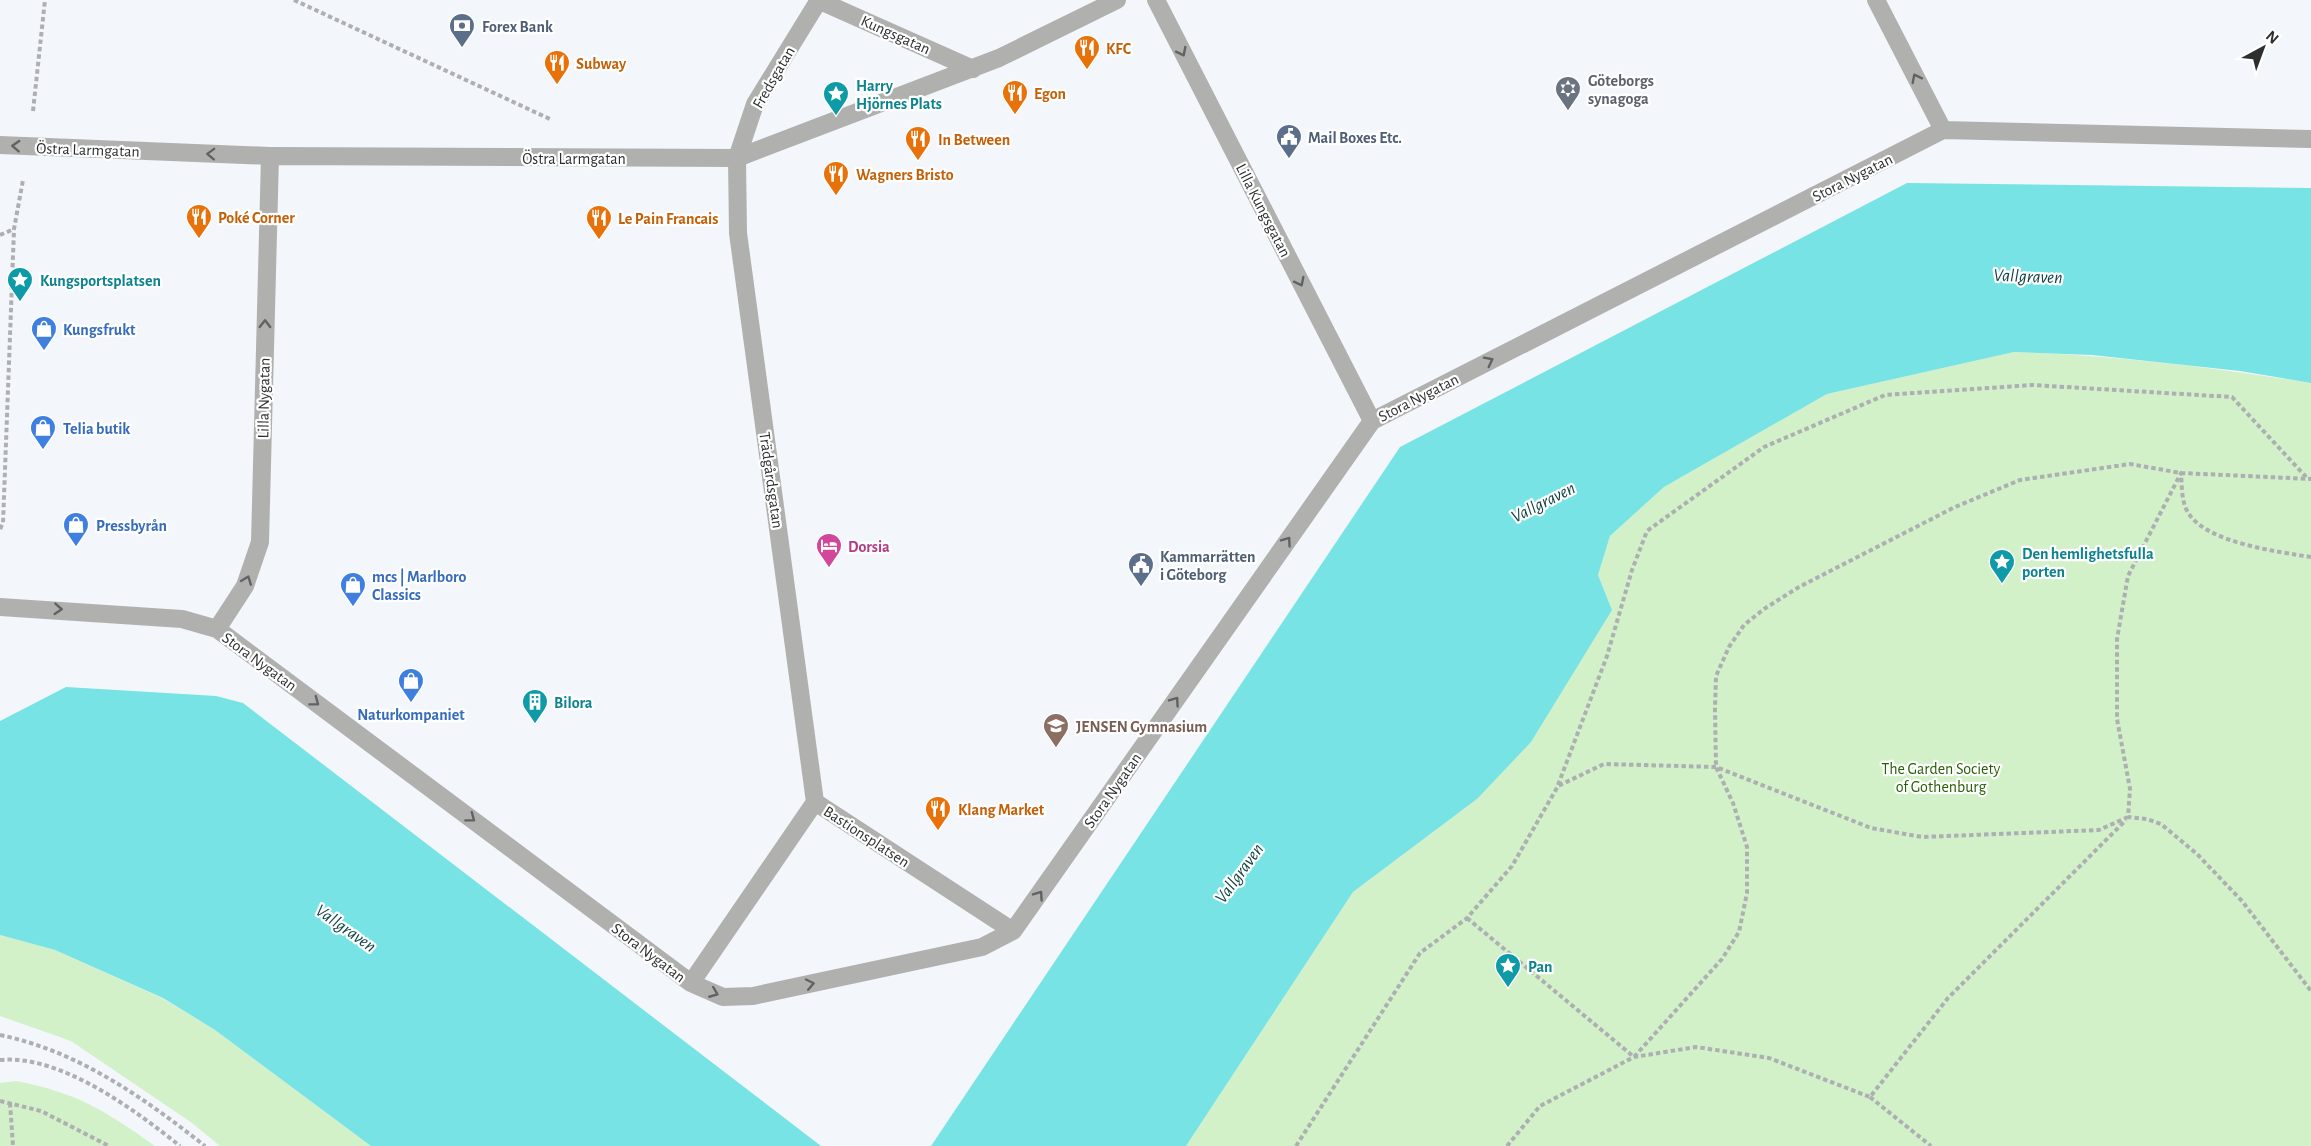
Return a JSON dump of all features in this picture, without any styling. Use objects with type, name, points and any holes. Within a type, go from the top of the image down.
[{"type":"street","name":"Kungsgatan","points":[[819,0],[973,69]]},
{"type":"street","name":"Fredsgatan","points":[[737,158],[755,104],[819,0]]},
{"type":"street","name":"Östra Larmgatan","points":[[0,146],[270,156],[737,158],[973,69],[1117,0]]},
{"type":"street","name":"Lilla Kungsgatan","points":[[1156,0],[1372,421]]},
{"type":"street","points":[[1876,0],[1943,130]]},
{"type":"street","name":"Stora Nygatan","points":[[0,607],[182,619],[217,629],[691,983],[723,997],[753,996],[982,946],[1013,931],[1372,421],[1943,130],[2311,138]]},
{"type":"street","name":"Lilla Nygatan","points":[[217,629],[245,586],[260,542],[270,156]]},
{"type":"street","name":"Trädgårdsgatan","points":[[737,158],[738,233],[815,802]]},
{"type":"street","name":"Bastionsplatsen","points":[[691,983],[815,802],[1013,931]]},
{"type":"path","points":[[0,529],[3,523],[14,229],[30,147],[45,0]]},
{"type":"path","points":[[294,0],[562,125]]},
{"type":"path","points":[[0,235],[14,229]]},
{"type":"path","points":[[1296,1146],[1420,952],[1467,918],[1512,866],[1558,786],[1608,656],[1632,570],[1647,531],[1764,447],[1885,395],[2031,385],[2232,397],[2309,479]]},
{"type":"path","points":[[1634,1057],[1722,959],[1739,932],[1747,893],[1747,847],[1733,803],[1716,767],[1716,676],[1729,647],[1744,625],[1799,587],[1955,507],[2020,480],[2130,464],[2181,472],[2309,479]]},
{"type":"path","points":[[2181,472],[2188,514],[2200,524],[2236,543],[2311,557]]},
{"type":"path","points":[[1870,1097],[1948,998],[2128,817],[2130,789],[2117,719],[2117,639],[2128,576],[2181,472]]},
{"type":"path","points":[[1558,786],[1605,764],[1716,767],[1871,828],[1922,837],[2099,830],[2128,817],[2147,819],[2161,824],[2197,854],[2242,901],[2311,990]]},
{"type":"path","points":[[1467,918],[1634,1057]]},
{"type":"path","points":[[0,1035],[70,1058],[129,1088],[205,1146]]},
{"type":"path","points":[[1507,1146],[1540,1106],[1634,1057],[1696,1047],[1769,1058],[1870,1097],[1931,1146]]},
{"type":"path","points":[[0,1060],[33,1061],[99,1089],[180,1146]]},
{"type":"path","points":[[0,1101],[41,1111],[110,1146]]},
{"type":"path","points":[[10,1103],[13,1146]]},
{"type":"green space","name":"The Garden Society of Gothenburg","points":[[2014,352],[2162,363],[2311,383],[2311,1146],[1186,1146],[1353,892],[1477,799],[1612,610],[1598,575],[1610,536],[1664,487],[1827,394]]},
{"type":"green space","points":[[0,935],[55,950],[162,998],[215,1030],[371,1146],[220,1146],[192,1123],[71,1041],[0,1016]]},
{"type":"green space","points":[[16,1081],[57,1091],[90,1104],[155,1146],[0,1146],[0,1083]]},
{"type":"water","name":"Vallgraven","points":[[1907,183],[2311,188],[2311,383],[2240,371],[2092,355],[2014,352],[1827,394],[1664,487],[1610,536],[1598,575],[1612,610],[1531,742],[1477,799],[1353,892],[1186,1146],[931,1146],[1400,447]]},
{"type":"water","name":"Vallgraven","points":[[66,687],[216,696],[243,703],[821,1146],[371,1146],[215,1030],[163,998],[55,950],[0,935],[0,721]]},
{"type":"place","name":"Forex Bank","points":[[462,49]]},
{"type":"place","name":"KFC","points":[[1087,71]]},
{"type":"place","name":"Subway","points":[[557,86]]},
{"type":"place","name":"Göteborgs synagoga","points":[[1568,112]]},
{"type":"place","name":"Egon","points":[[1015,116]]},
{"type":"place","name":"Harry Hjörnes Plats","points":[[836,117]]},
{"type":"place","name":"Mail Boxes Etc.","points":[[1289,160]]},
{"type":"place","name":"In Between","points":[[918,162]]},
{"type":"place","name":"Wagners Bristo","points":[[836,197]]},
{"type":"place","name":"Poké Corner","points":[[199,240]]},
{"type":"place","name":"Le Pain Francais","points":[[599,241]]},
{"type":"place","name":"Kungsportsplatsen","points":[[20,303]]},
{"type":"place","name":"Kungsfrukt","points":[[44,352]]},
{"type":"place","name":"Telia butik","points":[[43,451]]},
{"type":"place","name":"Pressbyrån","points":[[76,548]]},
{"type":"place","name":"Dorsia","points":[[829,569]]},
{"type":"place","name":"Den hemlighetsfulla porten","points":[[2002,585]]},
{"type":"place","name":"Kammarrätten i Göteborg","points":[[1141,588]]},
{"type":"place","name":"mcs | Marlboro Classics","points":[[353,608]]},
{"type":"place","name":"Naturkompaniet","points":[[411,704]]},
{"type":"place","name":"Bilora","points":[[535,725]]},
{"type":"place","name":"JENSEN Gymnasium","points":[[1056,749]]},
{"type":"place","name":"Klang Market","points":[[938,832]]},
{"type":"place","name":"Pan","points":[[1508,989]]}]
